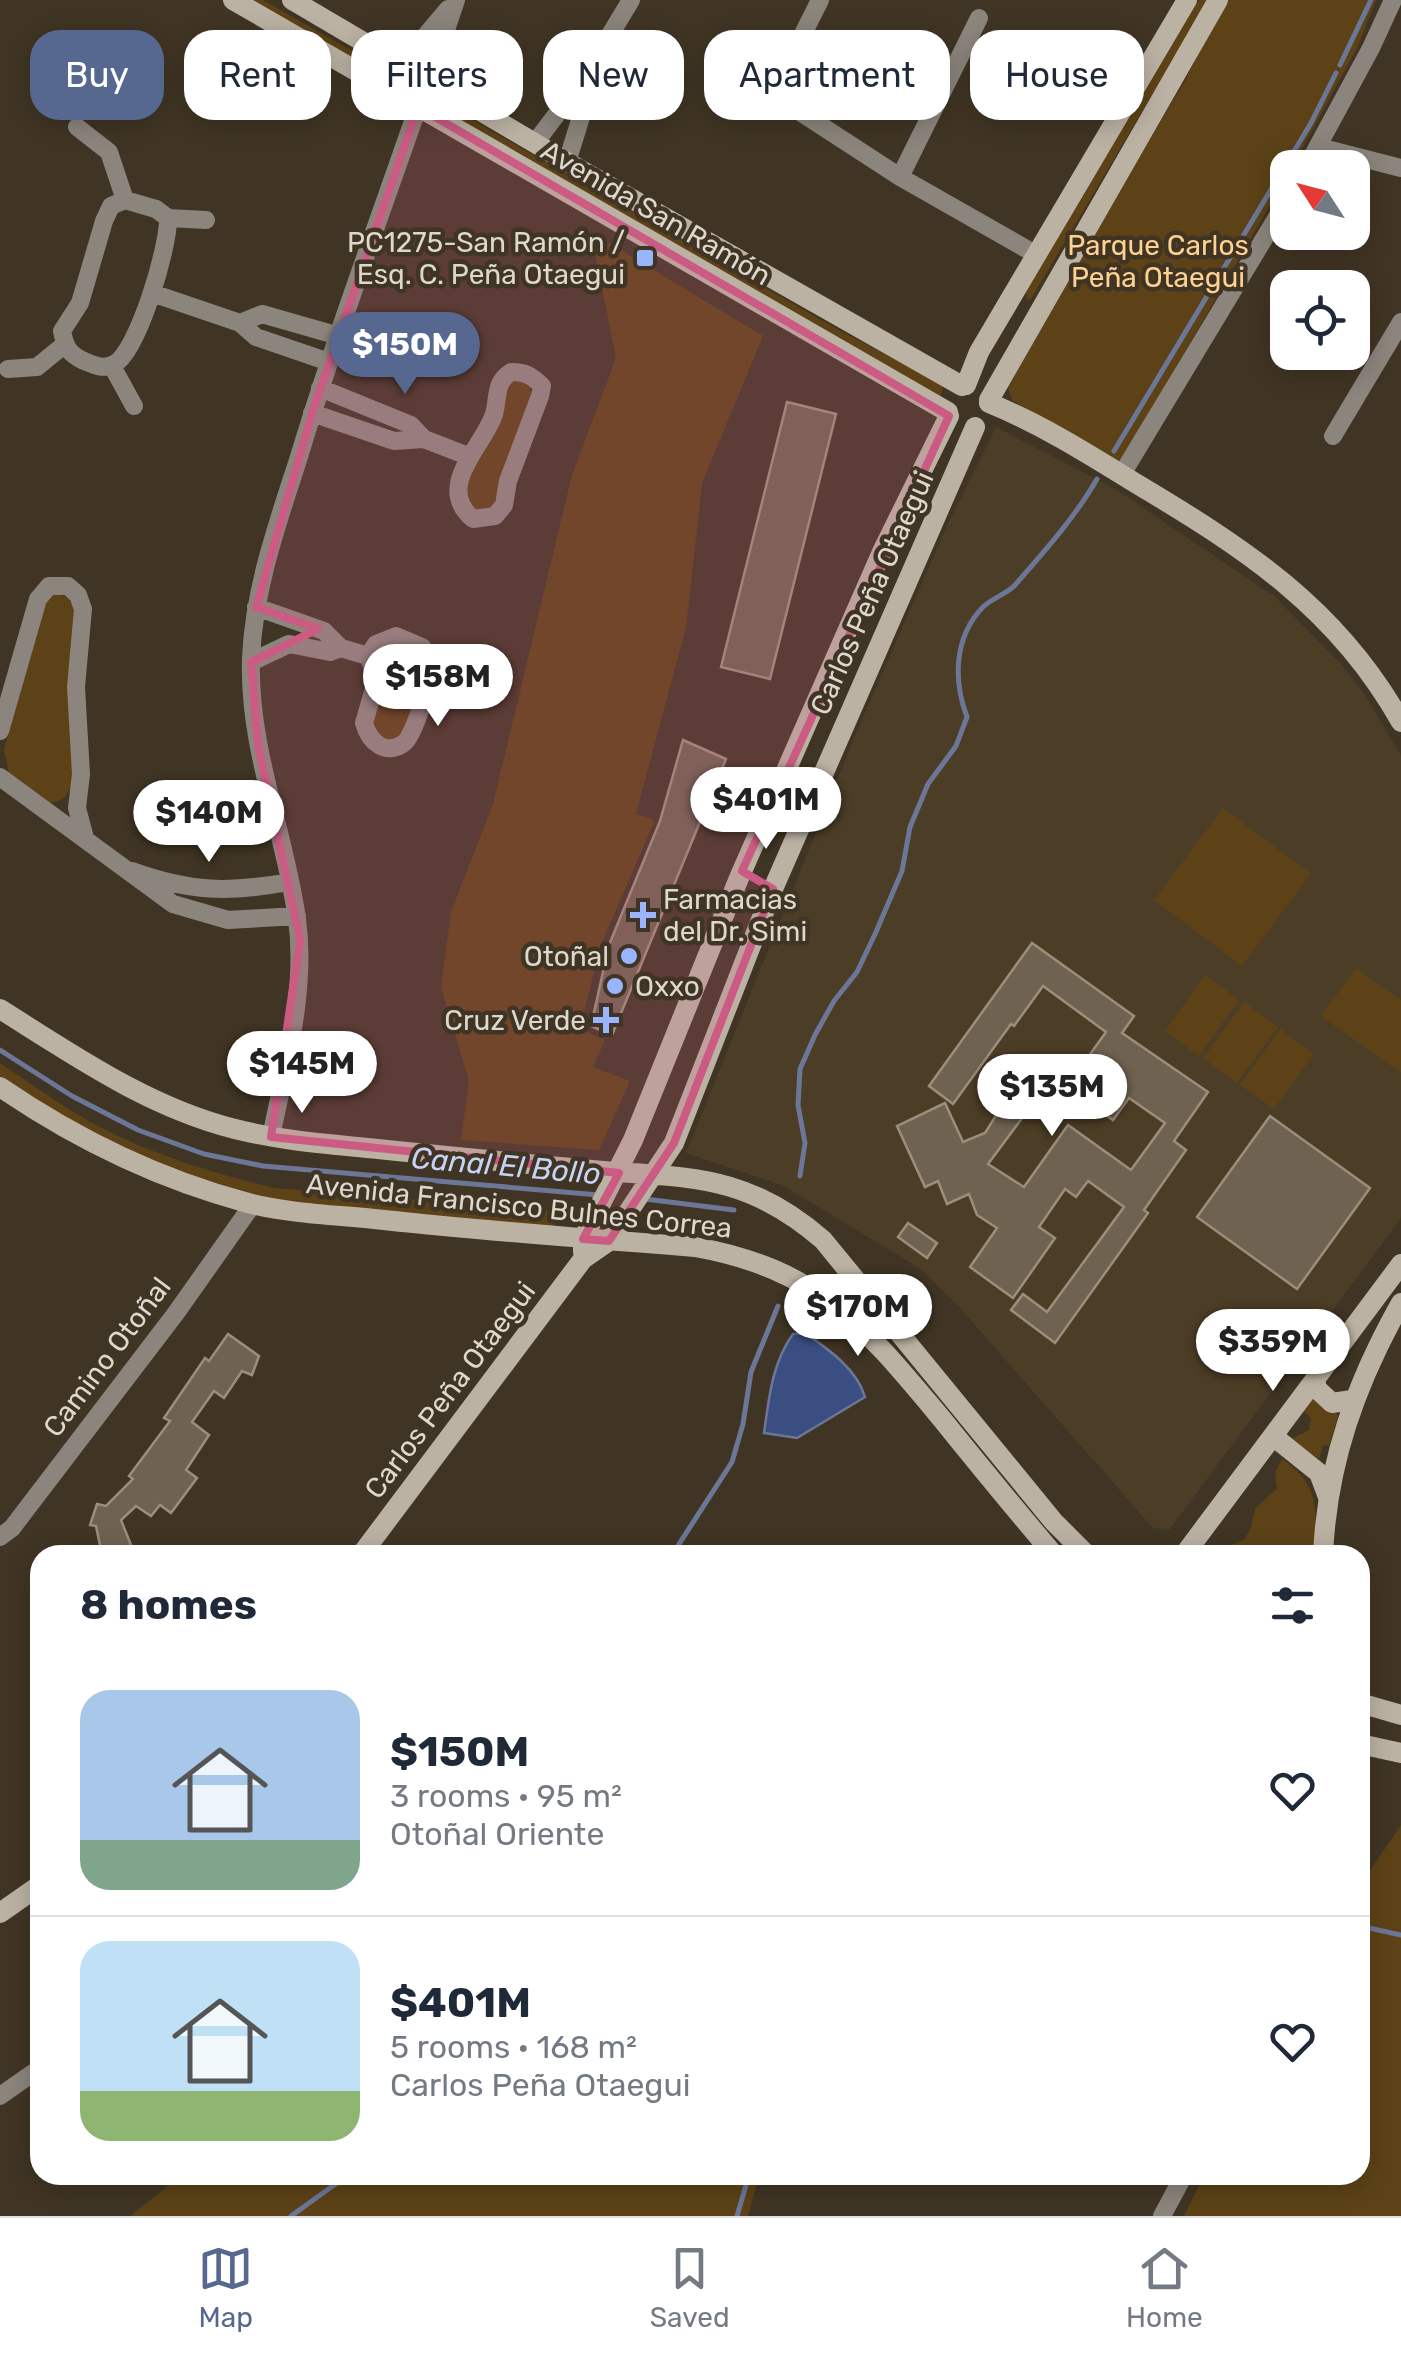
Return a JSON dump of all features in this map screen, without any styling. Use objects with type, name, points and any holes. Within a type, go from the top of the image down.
[{"type":"street","name":"Avenida San Ramón","points":[[233,0],[351,68]]},
{"type":"street","points":[[430,30],[455,0]]},
{"type":"street","points":[[446,30],[455,0]]},
{"type":"street","points":[[614,30],[631,0]]},
{"type":"street","points":[[820,0],[783,74],[786,94],[798,110],[900,177],[1037,254]]},
{"type":"street","points":[[1187,0],[979,352],[964,386],[950,396],[948,414],[958,426],[974,427],[987,418],[989,401],[1042,303],[1218,0]]},
{"type":"street","points":[[1317,150],[1393,0]]},
{"type":"street","name":"Avenida San Ramón","points":[[303,3],[351,33]]},
{"type":"street","points":[[900,177],[979,18]]},
{"type":"street","points":[[271,1137],[298,990],[300,940],[258,746],[251,662],[256,606],[320,388],[413,120]]},
{"type":"street","name":"Avenida San Ramón","points":[[440,120],[948,414]]},
{"type":"street","name":"Avenida San Ramón","points":[[495,120],[964,386]]},
{"type":"street","points":[[534,143],[551,120]]},
{"type":"street","points":[[567,162],[581,120]]},
{"type":"street","points":[[77,126],[109,152],[125,200]]},
{"type":"street","points":[[1319,147],[1401,168]]},
{"type":"street","points":[[168,218],[168,236],[152,293],[126,355],[112,366],[98,367],[74,356],[64,345],[62,331],[80,303],[104,220],[112,206],[136,200],[168,218],[206,220]]},
{"type":"street","points":[[1122,474],[1270,229]]},
{"type":"street","points":[[1015,292],[1016,301],[1023,308],[1042,303]]},
{"type":"street","points":[[152,293],[240,323],[256,337],[330,362]]},
{"type":"street","points":[[240,323],[262,314],[338,336]]},
{"type":"street","points":[[1333,436],[1401,322]]},
{"type":"street","points":[[8,369],[36,367],[64,345]]},
{"type":"street","points":[[112,366],[134,406]]},
{"type":"street","points":[[518,372],[534,378],[542,386],[540,396],[508,482],[504,505],[496,516],[474,520],[460,504],[468,456],[494,414],[503,377],[518,372]]},
{"type":"street","points":[[964,386],[982,390],[989,401],[1018,414],[1212,528],[1304,598],[1366,667],[1401,722]]},
{"type":"street","points":[[320,388],[411,425],[424,439]]},
{"type":"street","points":[[312,413],[394,441],[424,439],[468,456]]},
{"type":"street","name":"Carlos Peña Otaegui","points":[[368,1545],[583,1249],[739,878],[882,552],[948,414]]},
{"type":"street","name":"Carlos Peña Otaegui","points":[[583,1249],[614,1234],[674,1143],[773,889],[974,427]]},
{"type":"street","points":[[0,731],[38,599],[49,586],[65,585],[78,595],[83,609],[76,687],[78,815],[85,838]]},
{"type":"street","points":[[256,606],[324,631],[341,648],[368,656]]},
{"type":"street","points":[[396,636],[422,647],[428,656],[431,669],[413,730],[405,743],[390,749],[374,742],[364,723],[377,678],[368,656],[376,644],[396,636]]},
{"type":"street","points":[[251,662],[289,644],[330,652],[341,648]]},
{"type":"street","points":[[0,777],[173,904],[228,920],[297,916]]},
{"type":"street","points":[[46,811],[70,805],[80,789]]},
{"type":"street","points":[[756,841],[768,858],[789,854]]},
{"type":"street","points":[[127,869],[172,883],[238,892],[288,882]]},
{"type":"street","points":[[739,878],[755,875],[769,882],[773,889]]},
{"type":"street","name":"Avenida Francisco Bulnes Correa","points":[[0,1008],[142,1095],[201,1120],[271,1137],[616,1178],[648,1181],[692,1176],[741,1189],[782,1209],[812,1230],[1077,1545]]},
{"type":"street","name":"Avenida Francisco Bulnes Correa","points":[[0,1087],[57,1124],[120,1157],[178,1181],[252,1204],[583,1249]]},
{"type":"street","name":"Camino Otoñal","points":[[0,1537],[12,1528],[71,1452],[252,1204]]},
{"type":"street","name":"Avenida Francisco Bulnes Correa","points":[[614,1234],[724,1252],[780,1272],[830,1300],[870,1334],[1046,1545]]},
{"type":"street","points":[[1191,1545],[1401,1264]]},
{"type":"street","points":[[1324,1545],[1334,1464],[1352,1400],[1401,1304]]},
{"type":"street","points":[[1315,1380],[1324,1398],[1332,1403],[1352,1400]]},
{"type":"street","points":[[1273,1436],[1320,1472],[1328,1498]]},
{"type":"street","points":[[1370,1706],[1401,1715]]},
{"type":"street","points":[[1370,1746],[1401,1753]]},
{"type":"street","points":[[0,1913],[30,1892]]},
{"type":"street","points":[[0,2096],[30,2075]]},
{"type":"street","points":[[1162,2216],[1179,2185]]},
{"type":"highlighted area","points":[[418,107],[949,416],[742,871],[773,889],[674,1143],[609,1241],[583,1239],[619,1173],[271,1137],[300,940],[258,746],[251,662],[318,629],[256,607],[313,410]]},
{"type":"shaded area","points":[[996,427],[1117,490],[1275,597],[1342,665],[1401,755],[1401,1218],[1169,1530],[1153,1528],[960,1308],[921,1269],[782,1185],[686,1153],[857,731],[947,526]]},
{"type":"green space","points":[[247,0],[263,0],[315,30],[299,30]]},
{"type":"green space","points":[[1199,0],[1208,0],[1144,108],[1144,91]]},
{"type":"green space","name":"Parque Carlos Peña Otaegui","points":[[1225,0],[1376,0],[1357,48],[1301,150],[1270,150],[1270,205],[1120,463],[1013,401],[1008,388],[1096,229],[1185,81]]},
{"type":"green space","points":[[331,39],[351,50],[351,60],[331,48]]},
{"type":"green space","points":[[455,120],[472,120],[837,329],[940,383],[941,395],[935,396]]},
{"type":"green space","points":[[1127,120],[1137,120],[1027,300],[1026,291]]},
{"type":"green space","points":[[591,232],[763,336],[702,483],[686,627],[636,814],[655,820],[600,947],[580,1029],[605,1040],[593,1067],[630,1081],[599,1150],[461,1140],[469,1081],[441,987],[451,912],[493,804],[572,475],[616,358]]},
{"type":"green space","points":[[510,381],[521,381],[530,388],[532,399],[499,483],[498,501],[492,512],[478,514],[468,507],[468,475],[479,442]]},
{"type":"green space","points":[[58,594],[70,599],[75,615],[69,682],[74,773],[69,791],[51,803],[9,773],[4,750],[44,605],[49,596]]},
{"type":"green space","points":[[389,642],[418,652],[426,665],[409,729],[389,745],[376,738],[371,724],[374,657]]},
{"type":"green space","points":[[1223,808],[1311,874],[1242,966],[1154,900]]},
{"type":"green space","points":[[1356,968],[1401,1000],[1401,1073],[1321,1016]]},
{"type":"green space","points":[[1205,975],[1239,1000],[1199,1056],[1165,1031]]},
{"type":"green space","points":[[1244,1002],[1278,1027],[1237,1083],[1203,1058]]},
{"type":"green space","points":[[1280,1029],[1314,1054],[1274,1109],[1240,1085]]},
{"type":"green space","points":[[0,1063],[98,1126],[140,1146],[206,1169],[274,1188],[556,1211],[553,1227],[245,1199],[121,1155],[0,1084]]},
{"type":"green space","points":[[1312,1395],[1338,1415],[1329,1446],[1323,1445],[1319,1459],[1291,1439],[1309,1430],[1311,1418],[1301,1408]]},
{"type":"green space","points":[[1282,1459],[1310,1490],[1315,1512],[1314,1545],[1232,1545],[1245,1539],[1255,1509],[1277,1488],[1275,1473]]},
{"type":"green space","points":[[1401,1825],[1401,2216],[1184,2216],[1199,2185],[1370,2185],[1370,1870]]},
{"type":"green space","points":[[169,2185],[756,2185],[748,2216],[130,2216]]},
{"type":"water","points":[[805,1333],[849,1369],[865,1397],[797,1438],[764,1433],[780,1357],[793,1334]]},
{"type":"building","points":[[787,402],[836,414],[770,679],[721,667]]},
{"type":"building","points":[[683,740],[726,759],[612,1035],[591,1026],[609,945],[660,821]]},
{"type":"building","points":[[1032,943],[1134,1016],[1122,1033],[1208,1092],[1174,1141],[1186,1150],[1144,1210],[1148,1213],[1055,1343],[1011,1310],[1023,1294],[1047,1312],[1124,1207],[1088,1181],[1076,1197],[1065,1189],[1039,1227],[1055,1238],[1013,1298],[970,1267],[997,1228],[977,1215],[969,1194],[947,1204],[938,1181],[925,1187],[897,1126],[945,1103],[963,1142],[985,1133],[997,1114],[992,1110],[1023,1068],[1046,1086],[988,1164],[1024,1187],[1068,1125],[1131,1170],[1165,1123],[1129,1098],[1113,1120],[1082,1099],[1069,1118],[1053,1106],[1106,1032],[1043,986],[953,1104],[929,1086]]},
{"type":"building","points":[[1270,1116],[1370,1188],[1297,1289],[1197,1217]]},
{"type":"building","points":[[908,1223],[937,1243],[927,1258],[898,1237]]},
{"type":"building","points":[[228,1334],[259,1356],[252,1375],[242,1371],[224,1398],[214,1391],[192,1422],[209,1435],[186,1470],[197,1478],[171,1513],[160,1505],[151,1516],[136,1506],[121,1520],[131,1545],[100,1545],[96,1526],[90,1525],[97,1504],[106,1506],[133,1479],[129,1476],[170,1421],[164,1418],[205,1358],[209,1361]]},
{"type":"waterway","points":[[1340,65],[1371,0]]},
{"type":"waterway","points":[[1114,451],[1311,123],[1336,73]]},
{"type":"waterway","points":[[800,1176],[805,1143],[798,1105],[800,1069],[834,1001],[857,972],[902,871],[910,827],[928,784],[956,746],[967,717],[958,674],[966,632],[983,607],[1012,588],[1037,560],[1097,479]]},
{"type":"waterway","name":"Canal El Bollo","points":[[0,1050],[72,1096],[138,1130],[204,1154],[263,1166],[599,1195]]},
{"type":"waterway","name":"Canal El Bollo","points":[[645,1199],[734,1210]]},
{"type":"waterway","points":[[678,1545],[732,1462],[751,1372],[778,1306]]},
{"type":"waterway","points":[[1370,1928],[1401,1935]]},
{"type":"waterway","points":[[291,2216],[334,2185]]},
{"type":"waterway","name":"Canal El Bollo","points":[[737,2216],[746,2185]]},
{"type":"place","name":"PC1275-San Ramón / Esq. C. Peña Otaegui","points":[[645,258]]},
{"type":"place","name":"Farmacias del Dr. Simi","points":[[643,915]]},
{"type":"place","name":"Otoñal","points":[[629,956]]},
{"type":"place","name":"Oxxo","points":[[615,986]]},
{"type":"place","name":"Cruz Verde","points":[[606,1020]]}]
